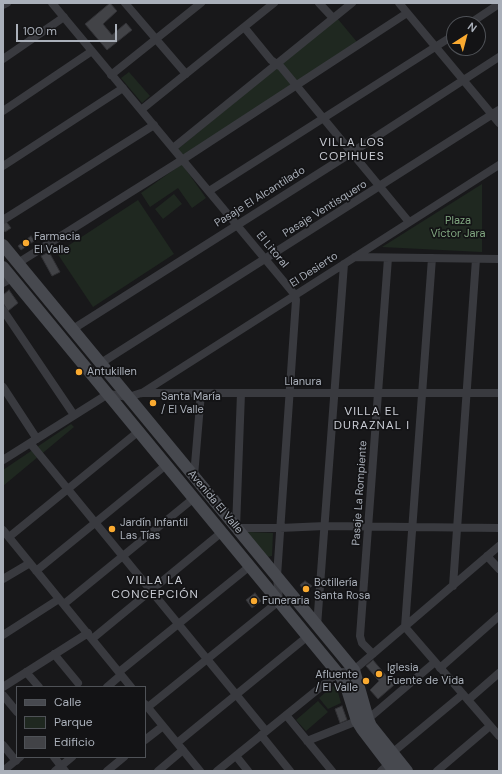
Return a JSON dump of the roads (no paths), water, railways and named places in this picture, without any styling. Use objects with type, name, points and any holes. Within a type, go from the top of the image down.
[{"type":"street","points":[[3,6],[7,3]]},
{"type":"street","name":"El Litoral","points":[[52,3],[295,295]]},
{"type":"street","points":[[125,3],[186,74]]},
{"type":"street","points":[[112,75],[201,3]]},
{"type":"street","points":[[141,110],[274,3]]},
{"type":"street","points":[[319,3],[333,18]]},
{"type":"street","points":[[173,148],[352,3]]},
{"type":"street","points":[[399,3],[464,80],[496,113],[499,123]]},
{"type":"street","points":[[482,16],[499,4]]},
{"type":"street","points":[[18,263],[182,160],[407,13]]},
{"type":"street","points":[[3,59],[64,17]]},
{"type":"street","points":[[244,27],[271,60],[281,67],[295,86],[409,222]]},
{"type":"street","points":[[209,191],[446,40]]},
{"type":"street","points":[[3,111],[92,51]]},
{"type":"street","name":"Pasaje El Alcantilado","points":[[73,330],[352,153],[499,57]]},
{"type":"street","points":[[3,166],[123,88]]},
{"type":"street","name":"Pasaje Ventisquero","points":[[101,363],[496,113]]},
{"type":"street","points":[[3,220],[154,125]]},
{"type":"street","name":"El Desierto","points":[[141,393],[499,165]]},
{"type":"street","name":"Avenida El Valle","points":[[3,245],[354,670],[363,720]]},
{"type":"street","points":[[355,257],[499,259]]},
{"type":"street","name":"Pasaje La Rompiente","points":[[374,654],[362,643],[360,638],[388,258]]},
{"type":"street","points":[[432,258],[405,627],[490,726],[498,733]]},
{"type":"street","points":[[453,586],[476,259]]},
{"type":"street","points":[[317,626],[344,264]]},
{"type":"street","name":"Avenida El Valle","points":[[3,267],[7,281],[108,394],[338,673],[363,720],[371,726],[389,765],[407,771]]},
{"type":"street","points":[[200,771],[146,705],[207,659],[279,601],[277,576],[296,305],[295,295]]},
{"type":"street","points":[[3,310],[74,415]]},
{"type":"street","points":[[3,387],[37,438]]},
{"type":"street","name":"Llanura","points":[[129,398],[141,393],[499,393]]},
{"type":"street","points":[[194,476],[201,393]]},
{"type":"street","points":[[236,528],[241,393]]},
{"type":"street","points":[[3,460],[108,394],[129,398]]},
{"type":"street","points":[[8,537],[138,431]]},
{"type":"street","points":[[30,443],[236,695],[290,771]]},
{"type":"street","points":[[36,570],[166,465]]},
{"type":"street","points":[[3,635],[62,601],[122,556],[194,498]]},
{"type":"street","points":[[3,687],[54,654],[90,636],[224,535],[236,528],[368,526],[499,528]]},
{"type":"street","points":[[3,530],[130,686]]},
{"type":"street","points":[[217,771],[338,673],[354,670],[499,546]]},
{"type":"street","points":[[487,556],[498,566]]},
{"type":"street","points":[[3,579],[30,563]]},
{"type":"street","points":[[107,686],[178,624],[250,566]]},
{"type":"street","points":[[307,741],[363,720],[438,665],[499,616]]},
{"type":"street","points":[[177,743],[308,636]]},
{"type":"street","points":[[54,654],[78,683]]},
{"type":"street","points":[[26,672],[38,686]]},
{"type":"street","points":[[389,765],[465,697],[499,673]]},
{"type":"street","points":[[3,695],[16,711]]},
{"type":"street","points":[[286,715],[332,771]]},
{"type":"street","points":[[146,739],[163,726]]},
{"type":"street","points":[[437,771],[490,726]]},
{"type":"street","points":[[3,745],[16,757]]},
{"type":"street","points":[[158,771],[183,750]]},
{"type":"street","points":[[236,756],[248,771]]},
{"type":"street","points":[[55,758],[61,769],[71,758]]},
{"type":"street","points":[[107,771],[123,758]]},
{"type":"street","points":[[3,771],[18,759]]},
{"type":"place","name":"Farmacia El Valle","points":[[26,243]]},
{"type":"place","name":"Antukillen","points":[[79,372]]},
{"type":"place","name":"Santa María / El Valle","points":[[153,403]]},
{"type":"place","name":"Jardín Infantil Las Tías","points":[[112,529]]},
{"type":"place","name":"Botillería Santa Rosa","points":[[306,589]]},
{"type":"place","name":"Funeraria","points":[[254,601]]},
{"type":"place","name":"Iglesia Fuente de Vida","points":[[379,674]]},
{"type":"place","name":"Afluente / El Valle","points":[[366,681]]},
{"type":"district","name":"VILLA LOS COPIHUES","points":[[352,150]]},
{"type":"district","name":"VILLA EL DURAZNAL I","points":[[372,419]]},
{"type":"district","name":"VILLA LA CONCEPCIÓN","points":[[155,588]]},
{"type":"park label","name":"Plaza Víctor Jara","points":[[458,227]]}]
